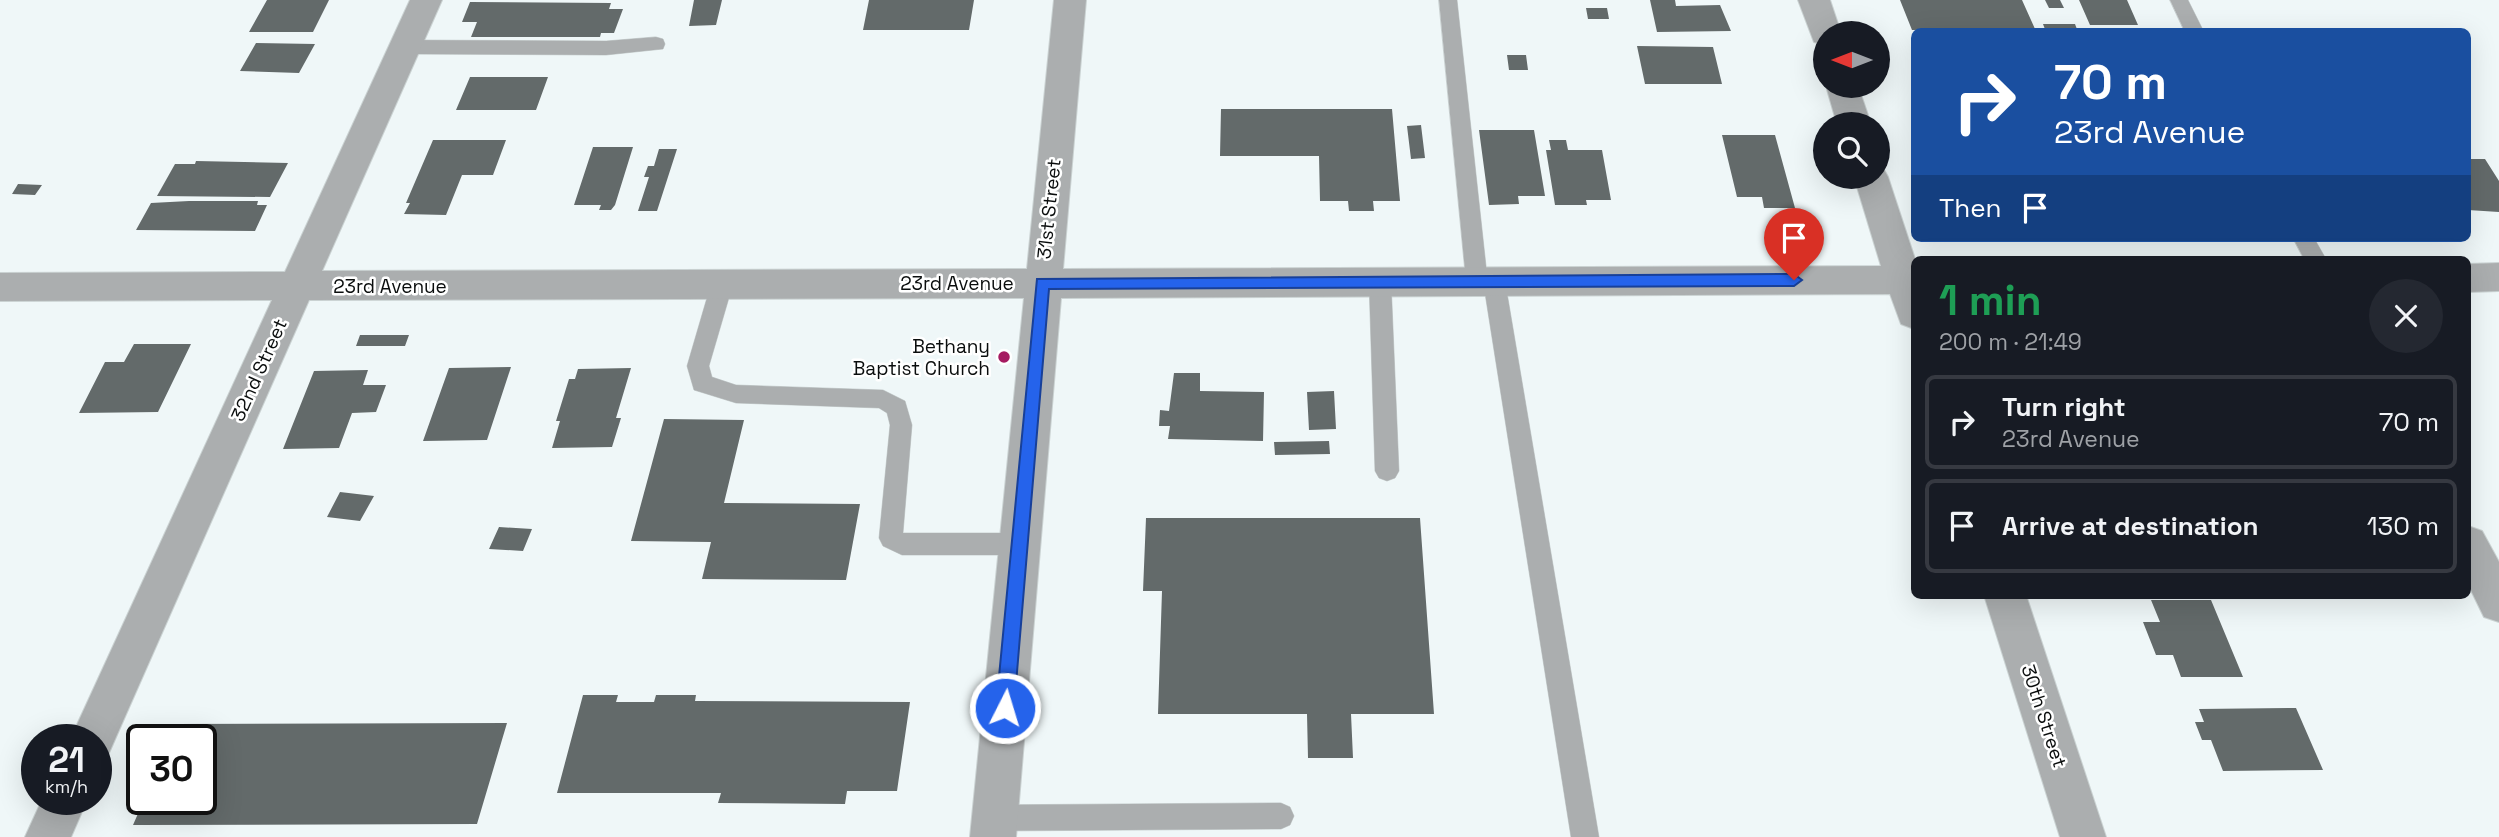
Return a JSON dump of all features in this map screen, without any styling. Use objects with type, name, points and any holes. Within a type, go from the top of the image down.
[{"type":"street","name":"32nd Street","points":[[99,724],[426,0]]},
{"type":"street","name":"31st Street","points":[[994,827],[1070,0]]},
{"type":"street","points":[[1814,0],[1821,21]]},
{"type":"street","points":[[1875,189],[1909,280]]},
{"type":"street","points":[[2471,278],[2499,277]]},
{"type":"street","name":"23rd Avenue","points":[[0,287],[1909,280]]},
{"type":"street","points":[[2471,550],[2499,603]]},
{"type":"street","name":"30th Street","points":[[2006,599],[2083,837]]},
{"type":"street","points":[[48,837],[58,815]]},
{"type":"lane","points":[[1448,0],[1485,281],[1585,837]]},
{"type":"lane","points":[[2179,0],[2194,28]]},
{"type":"lane","points":[[405,47],[606,48],[656,44]]},
{"type":"lane","points":[[1380,281],[1387,471]]},
{"type":"lane","points":[[722,284],[698,366],[702,383],[736,394],[883,399],[897,408],[901,425],[891,538],[902,544],[1019,544]]},
{"type":"lane","points":[[994,827],[1281,816]]},
{"type":"building","points":[[267,0],[329,0],[313,32],[249,32]]},
{"type":"building","points":[[694,0],[722,0],[716,25],[689,26]]},
{"type":"building","points":[[869,0],[974,0],[969,30],[863,30]]},
{"type":"building","points":[[1650,0],[1675,0],[1676,6],[1720,5],[1731,31],[1657,32]]},
{"type":"building","points":[[1900,0],[2022,0],[2035,28],[1911,28]]},
{"type":"building","points":[[2045,0],[2060,0],[2064,8],[2049,8]]},
{"type":"building","points":[[2079,0],[2127,0],[2138,25],[2090,25]]},
{"type":"building","points":[[470,2],[611,3],[609,9],[623,9],[614,33],[601,33],[600,37],[471,37],[477,22],[462,22]]},
{"type":"building","points":[[1586,8],[1607,8],[1609,19],[1588,19]]},
{"type":"building","points":[[2043,24],[2075,24],[2076,28],[2044,28]]},
{"type":"building","points":[[256,43],[315,44],[299,73],[240,71]]},
{"type":"building","points":[[1637,46],[1713,47],[1722,84],[1645,84]]},
{"type":"building","points":[[1507,55],[1526,55],[1528,70],[1509,70]]},
{"type":"building","points":[[470,77],[548,77],[536,110],[456,110]]},
{"type":"building","points":[[1221,109],[1392,109],[1400,201],[1373,201],[1374,211],[1349,211],[1348,201],[1320,201],[1319,156],[1220,156]]},
{"type":"building","points":[[1421,125],[1425,158],[1411,159],[1407,126]]},
{"type":"building","points":[[1479,130],[1534,130],[1545,196],[1518,196],[1519,204],[1489,205]]},
{"type":"building","points":[[1722,135],[1775,135],[1795,208],[1764,208],[1762,197],[1737,197]]},
{"type":"building","points":[[433,140],[506,140],[493,175],[462,175],[446,215],[404,214],[410,203],[406,203]]},
{"type":"building","points":[[1549,140],[1566,140],[1568,150],[1602,150],[1611,200],[1586,200],[1587,205],[1555,205],[1546,150],[1551,150]]},
{"type":"building","points":[[593,147],[633,147],[615,205],[611,210],[599,210],[601,205],[574,205]]},
{"type":"building","points":[[659,149],[677,149],[657,211],[638,211],[649,177],[644,177],[648,166],[654,166]]},
{"type":"building","points":[[2471,159],[2485,159],[2499,181],[2499,212],[2471,210]]},
{"type":"building","points":[[196,161],[288,163],[270,197],[157,196],[175,164],[195,164]]},
{"type":"building","points":[[18,184],[42,185],[35,195],[12,194]]},
{"type":"building","points":[[258,201],[257,205],[267,205],[255,231],[136,230],[151,203]]},
{"type":"building","points":[[360,335],[409,335],[405,346],[356,346]]},
{"type":"building","points":[[134,344],[191,344],[158,412],[79,413],[105,362],[124,362]]},
{"type":"building","points":[[511,367],[487,440],[423,441],[449,368]]},
{"type":"building","points":[[631,368],[616,418],[621,418],[612,447],[552,448],[560,421],[556,421],[569,379],[575,379],[578,369]]},
{"type":"building","points":[[368,370],[363,385],[386,385],[376,412],[352,413],[339,448],[283,449],[314,371]]},
{"type":"building","points":[[1174,373],[1200,373],[1200,391],[1264,392],[1263,441],[1168,439],[1170,426],[1159,426],[1160,410],[1169,411]]},
{"type":"building","points":[[1334,391],[1336,429],[1309,430],[1307,392]]},
{"type":"building","points":[[664,419],[744,420],[724,503],[860,504],[846,580],[702,579],[711,542],[631,541]]},
{"type":"building","points":[[1329,441],[1330,454],[1275,455],[1274,442]]},
{"type":"building","points":[[340,492],[374,496],[360,521],[327,517]]},
{"type":"building","points":[[1146,518],[1420,518],[1434,714],[1351,714],[1353,758],[1308,758],[1307,714],[1158,714],[1162,591],[1143,591]]},
{"type":"building","points":[[499,527],[532,529],[523,551],[489,549]]},
{"type":"building","points":[[2151,600],[2211,600],[2243,677],[2181,677],[2173,655],[2156,655],[2143,622],[2160,622]]},
{"type":"building","points":[[583,695],[618,695],[616,702],[654,702],[656,695],[696,695],[695,701],[910,702],[897,791],[847,791],[845,804],[718,803],[721,793],[557,793]]},
{"type":"building","points":[[2296,708],[2323,770],[2223,771],[2211,740],[2202,740],[2195,722],[2204,722],[2199,709]]},
{"type":"building","points":[[507,723],[477,824],[133,825],[137,815],[217,815],[217,724],[176,724]]},
{"type":"place","name":"Bethany Baptist Church","points":[[1004,357]]},
{"type":"route","points":[[1005,708],[1042,283],[1794,280]]}]
